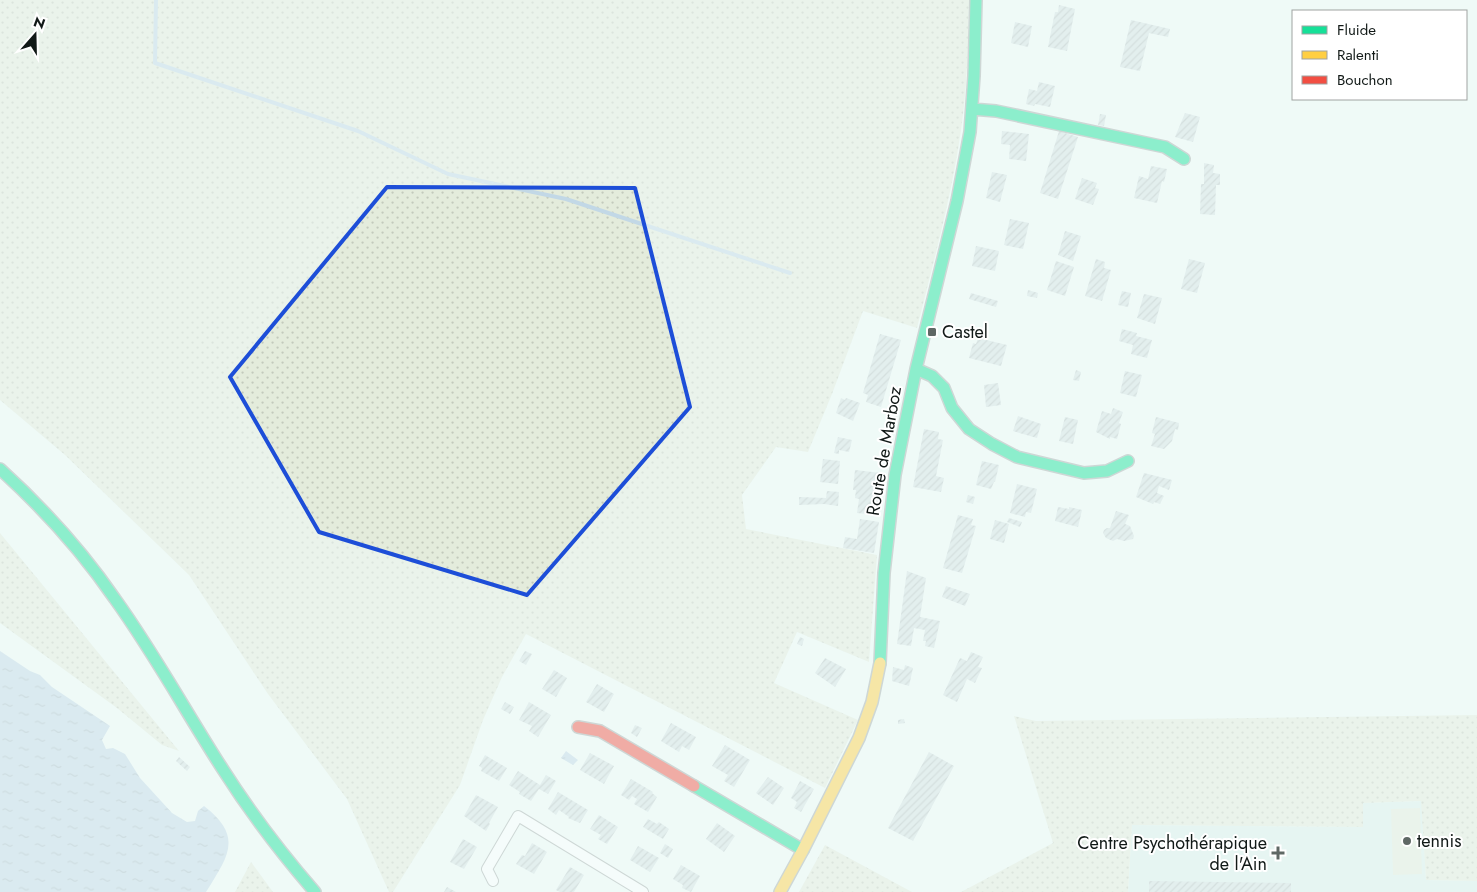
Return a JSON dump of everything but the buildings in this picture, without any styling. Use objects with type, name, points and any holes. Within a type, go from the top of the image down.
[{"type":"main road","name":"Route de Marboz","points":[[780,892],[859,738],[872,702],[880,663],[889,520],[895,475],[916,369],[957,201],[968,139],[974,76],[976,0]]},
{"type":"main road","points":[[972,109],[996,111],[1165,147],[1184,159]]},
{"type":"main road","points":[[916,369],[932,376],[944,388],[952,408],[969,429],[1017,457],[1084,473],[1107,471],[1128,461]]},
{"type":"main road","points":[[0,468],[32,498],[89,563],[116,599],[238,793],[285,858],[314,892]]},
{"type":"main road","points":[[578,727],[600,731],[803,850]]},
{"type":"street","points":[[493,881],[487,869],[518,816],[643,892]]},
{"type":"highlighted area","points":[[387,187],[635,188],[690,407],[527,595],[319,532],[230,377]]},
{"type":"shaded area","name":"Centre Psychothérapique de l'Ain","points":[[1422,801],[1426,880],[1477,881],[1477,892],[1128,892],[1132,825],[1362,827],[1363,803]]},
{"type":"green space","points":[[0,0],[969,0],[966,84],[959,146],[940,238],[917,328],[863,311],[808,452],[776,447],[742,495],[746,529],[877,555],[869,662],[797,632],[774,683],[858,720],[825,788],[526,634],[502,677],[483,720],[460,785],[393,892],[389,892],[347,799],[268,694],[189,575],[65,455],[0,400]]},
{"type":"green space","points":[[0,533],[179,751],[162,745],[117,708],[0,623]]},
{"type":"green space","points":[[1477,715],[1477,881],[1426,880],[1421,801],[1363,803],[1363,827],[1132,825],[1128,892],[961,892],[1053,843],[1014,716],[1036,721]]},
{"type":"green space","name":"tennis","points":[[1420,808],[1422,874],[1393,875],[1391,809]]},
{"type":"green space","points":[[825,845],[912,892],[799,892]]},
{"type":"green space","points":[[251,862],[273,892],[235,892]]},
{"type":"water","points":[[0,651],[30,671],[40,675],[52,687],[110,726],[102,740],[106,749],[113,748],[125,754],[140,778],[172,813],[187,822],[195,821],[198,811],[204,806],[216,817],[224,827],[228,837],[228,847],[221,868],[206,892],[0,892]]},
{"type":"water","points":[[566,751],[578,760],[573,765],[561,758]]},
{"type":"waterway","points":[[156,0],[155,63],[358,131],[448,174],[566,199],[790,273]]},
{"type":"traffic: fast","points":[[880,663],[884,573],[895,475],[916,369],[957,201],[970,132],[976,0]]},
{"type":"traffic: fast","points":[[972,109],[996,111],[1165,147],[1184,159]]},
{"type":"traffic: fast","points":[[916,369],[932,376],[944,388],[952,408],[969,429],[1017,457],[1084,473],[1107,471],[1128,461]]},
{"type":"traffic: fast","points":[[0,469],[61,531],[102,581],[143,640],[244,800],[278,847],[315,892]]},
{"type":"traffic: fast","points":[[694,786],[803,850]]},
{"type":"traffic: slow","points":[[780,892],[859,738],[872,702],[880,663]]},
{"type":"traffic: jam","points":[[578,727],[600,731],[694,786]]},
{"type":"place","name":"Castel","points":[[932,332]]},
{"type":"place","name":"tennis","points":[[1407,841]]},
{"type":"place","name":"Centre Psychothérapique de l'Ain","points":[[1278,853]]}]
